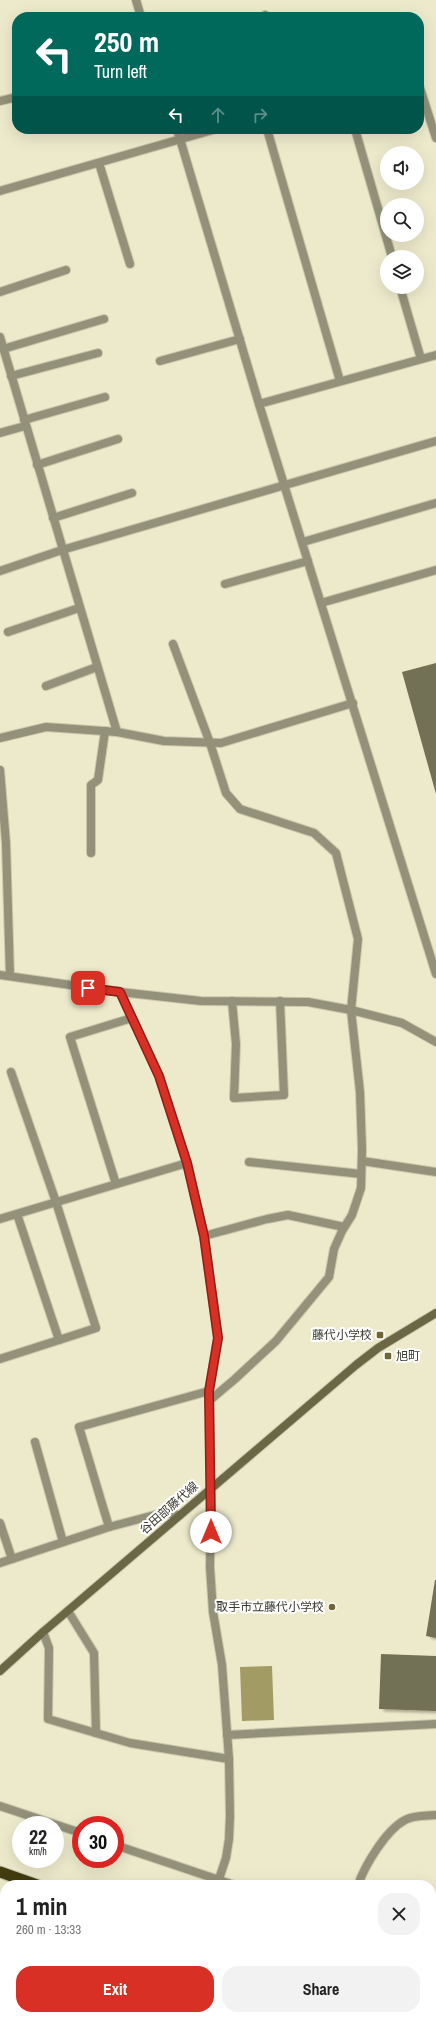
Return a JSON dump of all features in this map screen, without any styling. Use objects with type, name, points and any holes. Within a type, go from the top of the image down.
[{"type":"highway","points":[[0,1872],[23,1880]]},
{"type":"main road","name":"谷田部藤代線","points":[[0,1671],[43,1632],[211,1488],[378,1348],[436,1313]]},
{"type":"street","points":[[136,0],[140,12]]},
{"type":"street","points":[[0,101],[12,98]]},
{"type":"street","points":[[424,101],[436,138]]},
{"type":"street","points":[[179,134],[259,404],[286,486],[436,974]]},
{"type":"street","points":[[0,191],[200,134]]},
{"type":"street","points":[[268,134],[340,381]]},
{"type":"street","points":[[356,134],[390,250]]},
{"type":"street","points":[[99,163],[130,264]]},
{"type":"street","points":[[0,292],[66,270]]},
{"type":"street","points":[[402,294],[421,359]]},
{"type":"street","points":[[4,349],[104,319]]},
{"type":"street","points":[[0,337],[52,518],[117,732]]},
{"type":"street","points":[[160,361],[240,339]]},
{"type":"street","points":[[11,376],[98,353]]},
{"type":"street","points":[[259,404],[436,355]]},
{"type":"street","points":[[0,433],[24,423],[105,397]]},
{"type":"street","points":[[37,465],[118,439]]},
{"type":"street","points":[[0,571],[62,550],[436,442]]},
{"type":"street","points":[[52,518],[132,494]]},
{"type":"street","points":[[303,542],[436,503]]},
{"type":"street","points":[[225,584],[308,561]]},
{"type":"street","points":[[321,603],[436,570]]},
{"type":"street","points":[[8,632],[79,608]]},
{"type":"street","points":[[173,644],[210,743],[226,793],[240,809],[314,833],[336,853],[358,939],[351,1010],[360,1099],[362,1161],[361,1188],[352,1215],[344,1227],[334,1249],[329,1277],[276,1341],[209,1401]]},
{"type":"street","points":[[46,686],[97,667]]},
{"type":"street","points":[[0,738],[46,727],[117,732],[164,741],[221,743],[353,702]]},
{"type":"street","points":[[92,853],[91,785],[98,780],[105,731]]},
{"type":"street","points":[[0,770],[6,843],[10,976]]},
{"type":"street","points":[[0,975],[120,992],[201,1001],[308,1002],[351,1010],[402,1023],[436,1042]]},
{"type":"street","points":[[120,992],[159,1076],[187,1163],[204,1236],[218,1338],[209,1391],[211,1488],[210,1567],[213,1612],[222,1665],[229,1759],[229,1839],[226,1858],[219,1880]]},
{"type":"street","points":[[232,1001],[236,1044],[234,1098],[284,1095],[280,1001]]},
{"type":"street","points":[[116,1184],[70,1037],[132,1018]]},
{"type":"street","points":[[0,1360],[96,1328],[56,1202],[12,1072]]},
{"type":"street","points":[[362,1161],[436,1172]]},
{"type":"street","points":[[248,1162],[361,1174]]},
{"type":"street","points":[[0,1219],[187,1163]]},
{"type":"street","points":[[17,1214],[59,1340]]},
{"type":"street","points":[[204,1236],[267,1218],[288,1215],[344,1227]]},
{"type":"street","points":[[109,1527],[79,1427],[209,1391]]},
{"type":"street","points":[[35,1442],[63,1542]]},
{"type":"street","points":[[0,1563],[109,1527],[162,1513],[180,1515]]},
{"type":"street","points":[[0,1523],[12,1559]]},
{"type":"street","points":[[68,1611],[94,1653],[96,1733]]},
{"type":"street","points":[[43,1632],[49,1648],[48,1718],[130,1743],[229,1759]]},
{"type":"street","points":[[227,1735],[436,1724]]},
{"type":"street","points":[[0,1806],[72,1830]]},
{"type":"street","points":[[360,1880],[362,1873],[392,1830],[406,1820],[418,1816],[436,1815]]},
{"type":"street","points":[[124,1848],[212,1880]]},
{"type":"shaded area","points":[[272,1666],[274,1720],[242,1721],[240,1667]]},
{"type":"building","points":[[436,663],[436,794],[402,672]]},
{"type":"building","points":[[436,1580],[436,1638],[426,1636]]},
{"type":"building","points":[[381,1654],[436,1656],[436,1711],[379,1709]]},
{"type":"place","name":"藤代小学校","points":[[380,1335]]},
{"type":"place","name":"旭町","points":[[388,1356]]},
{"type":"place","name":"取手市立藤代小学校","points":[[332,1607]]},
{"type":"route","points":[[88,988],[120,992],[159,1076],[187,1163],[204,1236],[218,1338],[209,1391],[211,1532]]}]
